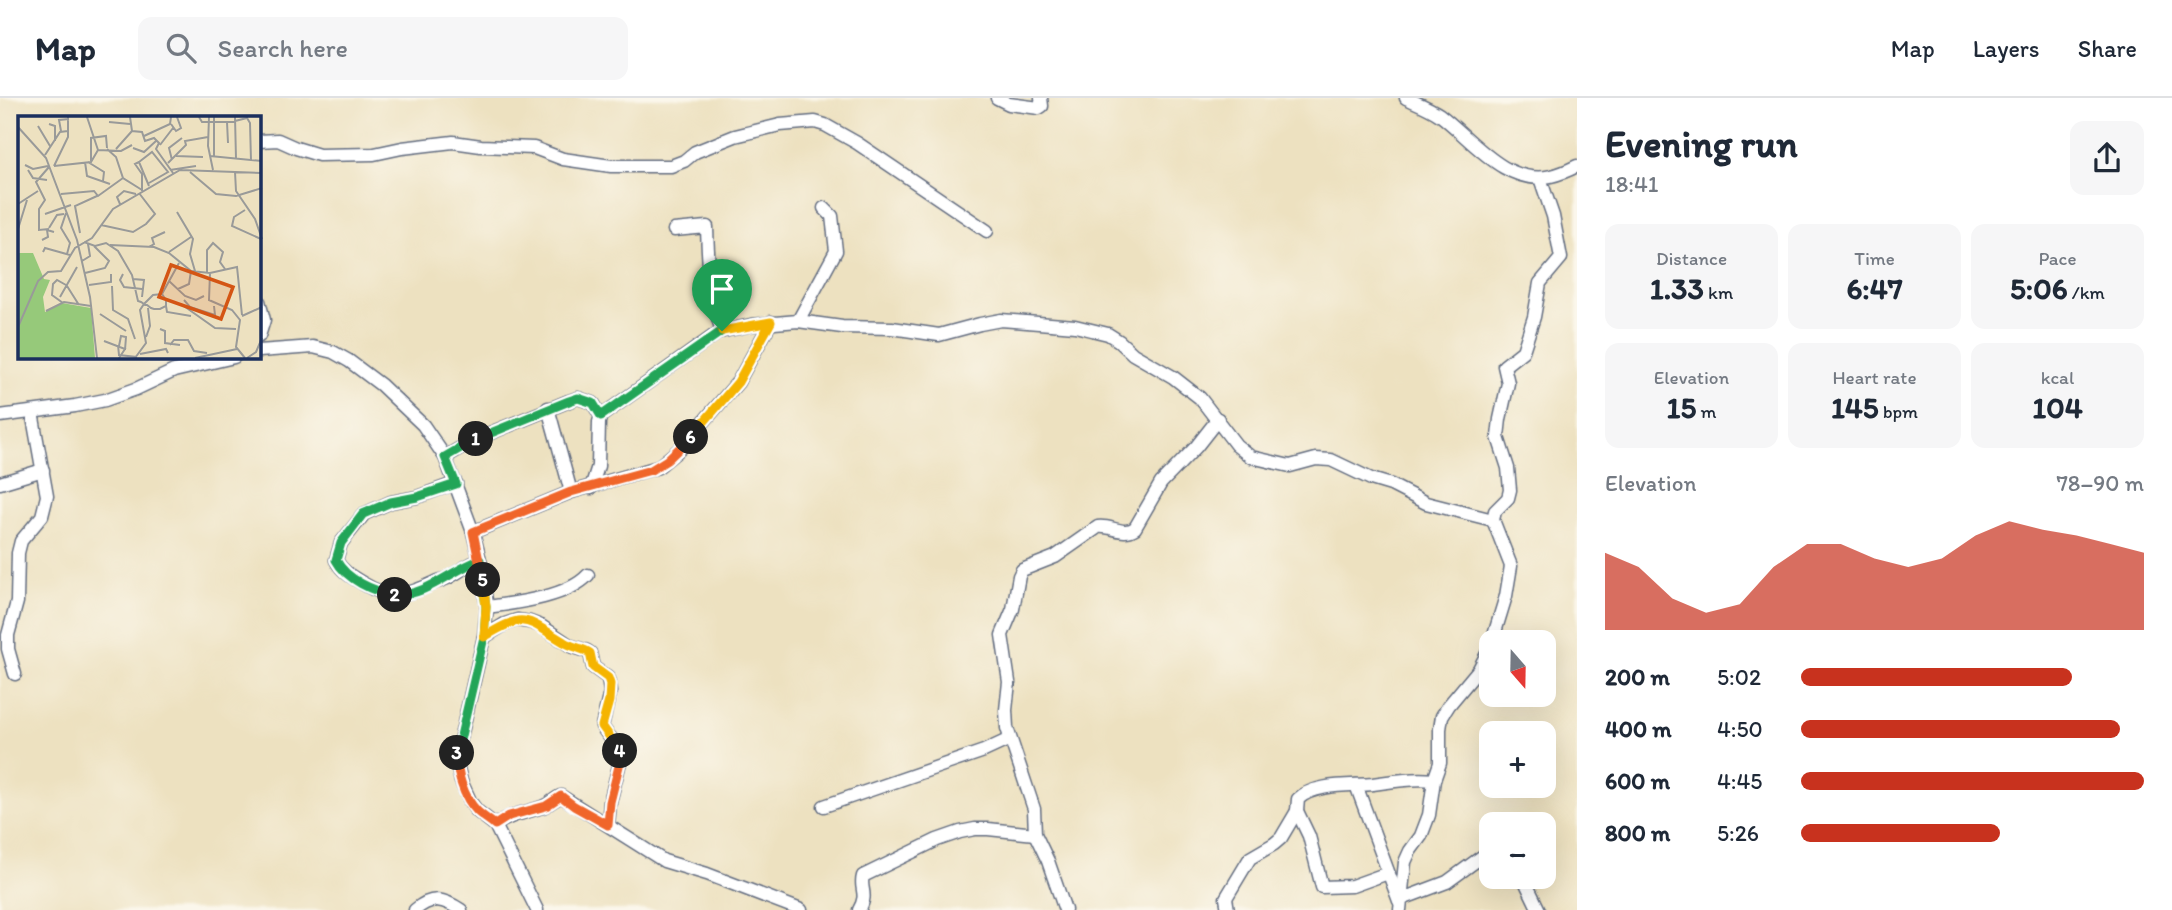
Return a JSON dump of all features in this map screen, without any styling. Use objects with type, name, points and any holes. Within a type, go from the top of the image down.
[{"type":"street","points":[[997,98],[1009,104],[1039,108],[1042,106],[1041,98]]},
{"type":"street","points":[[1405,98],[1437,113],[1497,164],[1540,177],[1560,174],[1577,166]]},
{"type":"street","points":[[261,141],[278,140],[319,155],[374,154],[453,142],[534,148],[562,159],[611,166],[671,166],[684,161],[695,152],[735,136],[780,125],[815,122],[858,143],[987,231]]},
{"type":"street","points":[[1496,630],[1511,566],[1493,520],[1495,511],[1508,498],[1510,490],[1508,468],[1498,437],[1508,386],[1504,366],[1523,351],[1534,317],[1539,283],[1561,258],[1553,216],[1540,177]]},
{"type":"street","points":[[798,321],[836,251],[832,216],[824,208]]},
{"type":"street","points":[[674,230],[707,227],[707,258],[713,304],[722,331]]},
{"type":"street","points":[[261,309],[264,320],[261,330]]},
{"type":"street","points":[[591,488],[598,466],[601,416],[722,331],[771,322],[798,321],[842,327],[892,328],[939,335],[1002,320],[1087,329],[1115,338],[1133,354],[1173,377],[1200,398],[1236,445],[1251,457],[1290,466],[1316,459],[1331,460],[1426,503],[1493,520]]},
{"type":"street","points":[[473,532],[571,492],[651,470],[667,460],[681,448],[738,382],[771,322]]},
{"type":"street","points":[[261,351],[313,346],[349,361],[382,384],[423,425],[445,457],[473,532],[480,560],[486,607],[484,637],[457,764],[471,803],[495,825],[537,910]]},
{"type":"street","points":[[0,416],[104,400],[174,371],[225,359]]},
{"type":"street","points":[[445,457],[478,438],[578,398],[593,403],[601,416]]},
{"type":"street","points":[[548,408],[571,492]]},
{"type":"street","points":[[15,674],[8,649],[8,635],[17,601],[18,553],[22,541],[42,516],[47,496],[32,412]]},
{"type":"street","points":[[1065,910],[1048,861],[1035,834],[1034,809],[1010,739],[1006,719],[1009,682],[1002,635],[1013,609],[1020,573],[1055,557],[1101,526],[1124,532],[1135,528],[1161,483],[1196,447],[1218,419]]},
{"type":"street","points":[[0,483],[43,470]]},
{"type":"street","points":[[456,484],[417,497],[391,502],[363,514],[341,543],[336,560],[341,570],[371,588],[398,595],[425,588],[480,560]]},
{"type":"street","points":[[486,607],[515,604],[576,586],[588,575]]},
{"type":"street","points":[[484,637],[517,620],[530,622],[541,626],[571,646],[590,653],[593,667],[608,678],[611,692],[602,726],[620,751],[621,758],[610,802],[608,825]]},
{"type":"street","points":[[1401,905],[1403,870],[1429,815],[1434,780],[1440,763],[1442,716],[1479,669]]},
{"type":"street","points":[[824,806],[984,751],[1010,739]]},
{"type":"street","points":[[1388,873],[1352,886],[1322,887],[1309,836],[1297,811],[1296,802],[1303,794],[1327,788],[1406,779],[1434,780]]},
{"type":"street","points":[[1356,785],[1401,905]]},
{"type":"street","points":[[495,825],[509,816],[546,806],[561,796],[664,861],[707,874],[801,910]]},
{"type":"street","points":[[1228,910],[1226,898],[1250,858],[1281,838],[1297,811]]},
{"type":"street","points":[[859,910],[865,898],[863,876],[937,840],[975,829],[1035,834]]},
{"type":"street","points":[[1401,905],[1447,882],[1479,859]]},
{"type":"street","points":[[1529,889],[1539,910]]},
{"type":"street","points":[[415,910],[436,899],[461,910]]},
{"type":"route","points":[[722,331],[601,416],[593,403],[578,398],[478,438],[445,457],[456,484],[417,497],[391,502],[363,514],[337,551],[336,560],[341,570],[371,588],[398,595],[425,588],[480,560],[486,607],[484,637],[457,764],[471,803],[495,825],[517,812],[546,806],[561,796],[608,825],[608,811],[621,758],[620,751],[602,726],[611,692],[610,684],[608,678],[593,667],[590,653],[571,646],[541,626],[517,620],[484,637],[486,607],[484,588],[480,560],[473,532],[571,492],[659,467],[696,432],[738,382],[771,322],[722,331]]}]
